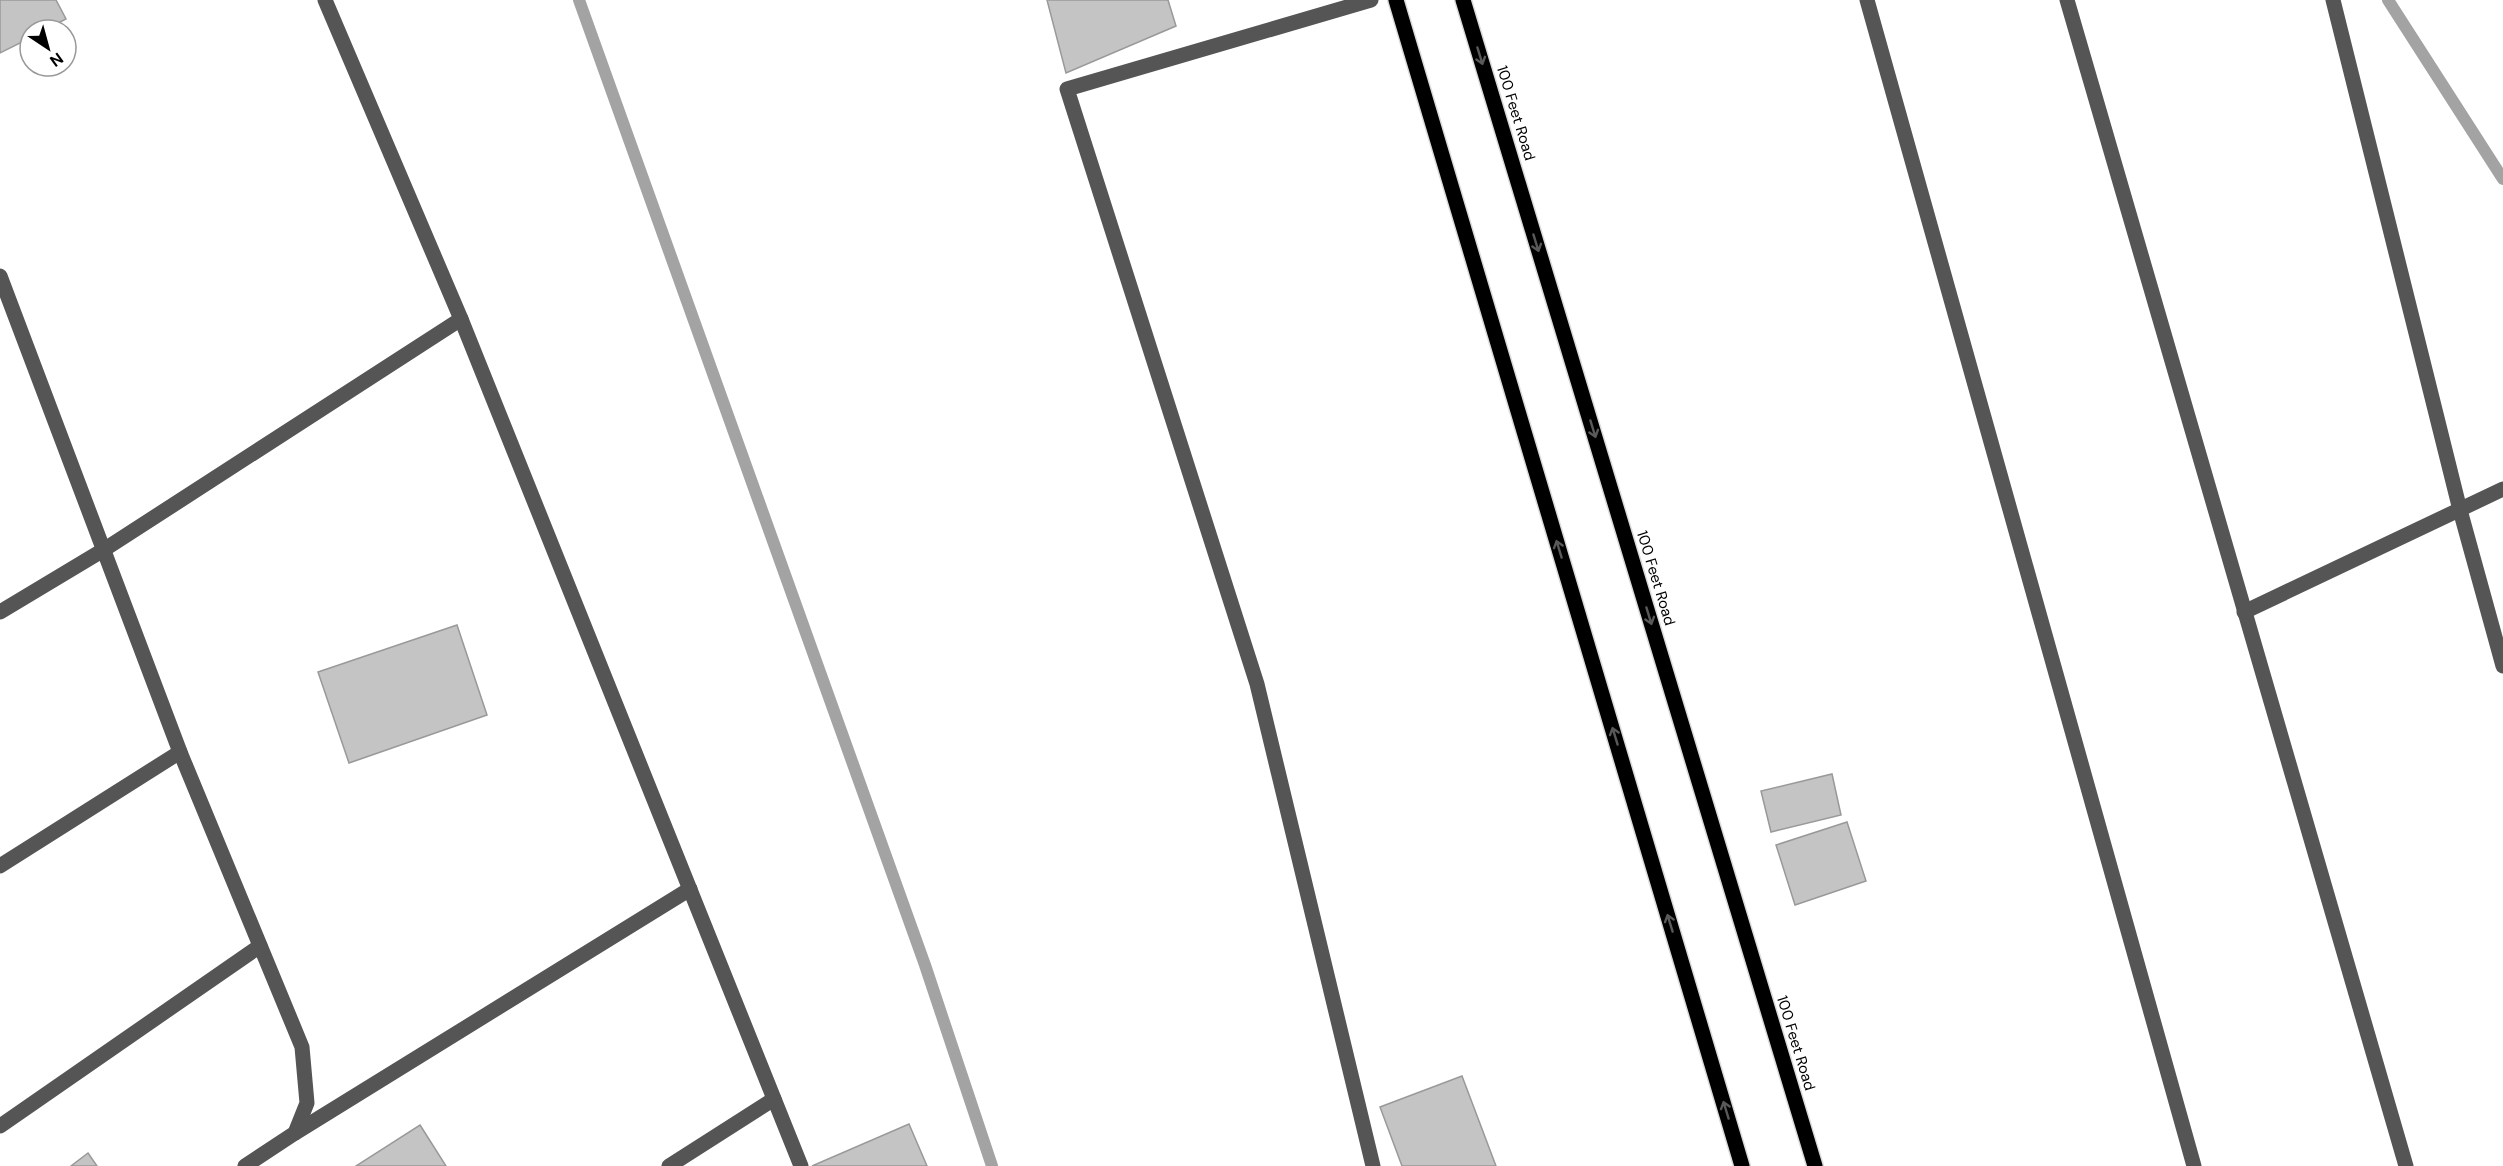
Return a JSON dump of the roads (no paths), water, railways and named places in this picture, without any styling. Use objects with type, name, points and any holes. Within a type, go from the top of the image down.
[{"type":"main road","points":[[1396,0],[1742,1166]]},
{"type":"main road","name":"100 Feet Road","points":[[1463,0],[1815,1166]]},
{"type":"street","points":[[325,0],[461,319],[801,1166]]},
{"type":"street","points":[[1371,0],[1067,88],[1257,684],[1374,1166]]},
{"type":"street","points":[[1867,0],[2194,1166]]},
{"type":"street","points":[[2067,0],[2406,1166]]},
{"type":"street","points":[[2333,0],[2460,510],[2503,666]]},
{"type":"street","points":[[2,285],[105,549],[180,752],[302,1047],[307,1103],[295,1133]]},
{"type":"street","points":[[0,612],[105,549],[461,319]]},
{"type":"street","points":[[2244,612],[2503,489]]},
{"type":"street","points":[[0,866],[180,752]]},
{"type":"street","points":[[245,1166],[690,889]]},
{"type":"street","points":[[0,1126],[260,946]]},
{"type":"street","points":[[669,1166],[774,1099]]},
{"type":"waterway","points":[[579,0],[925,965],[992,1166]]},
{"type":"waterway","points":[[2388,0],[2503,179]]}]
